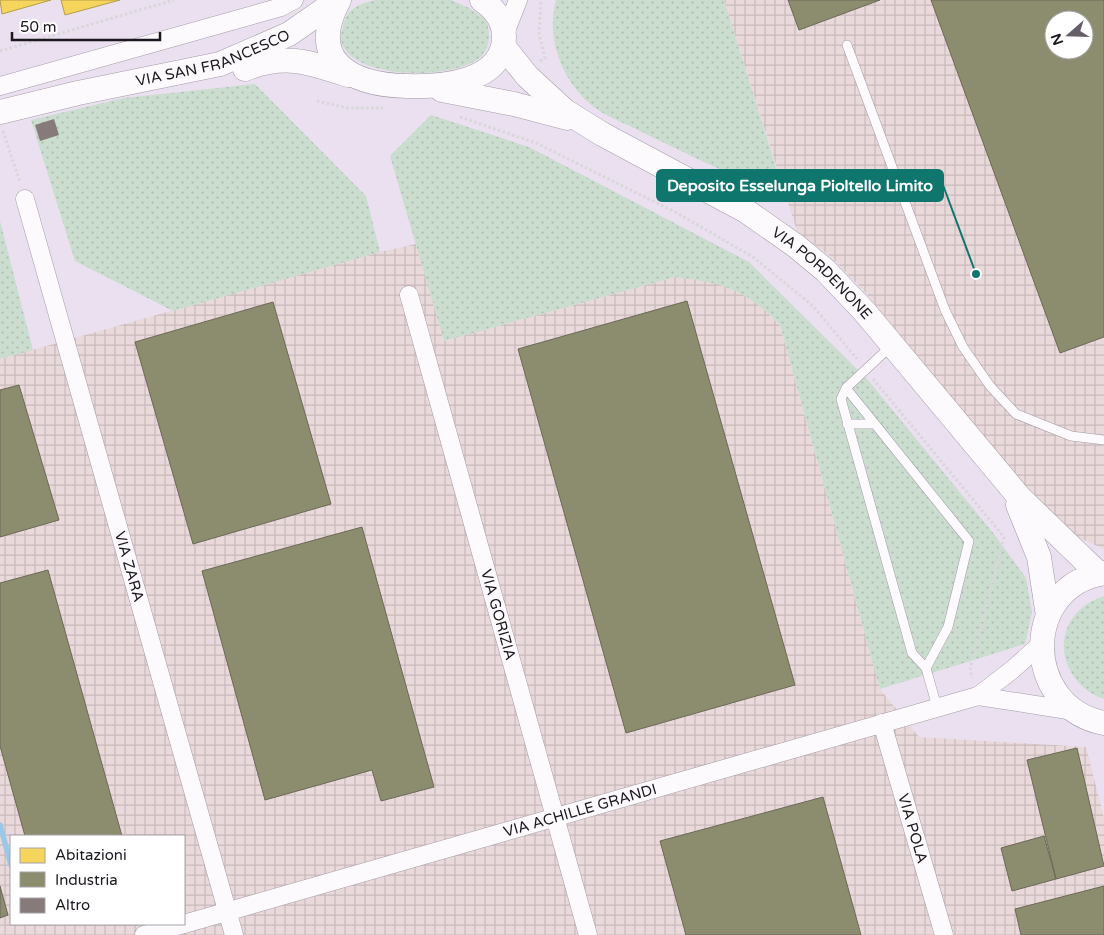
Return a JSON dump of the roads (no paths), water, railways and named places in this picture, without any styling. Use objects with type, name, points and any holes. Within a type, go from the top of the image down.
[{"type":"street","name":"VIA SAN FRANCESCO","points":[[0,86],[282,6],[294,0]]},
{"type":"street","name":"VIA SAN FRANCESCO","points":[[0,112],[78,93],[220,64],[289,34],[339,0]]},
{"type":"street","points":[[339,0],[329,24],[329,46],[338,66],[352,76]]},
{"type":"street","name":"VIA PORDENONE","points":[[482,0],[492,8],[502,21],[504,42],[527,76],[550,99],[583,123],[722,197],[772,228],[833,278],[892,345],[1008,484],[1042,521],[1101,573]]},
{"type":"street","points":[[424,87],[454,84],[475,76],[493,65],[504,42],[518,0]]},
{"type":"street","name":"VIA SAN FRANCESCO","points":[[78,93],[211,78],[274,60],[308,61],[386,85],[424,87]]},
{"type":"street","name":"VIA PORDENONE","points":[[424,87],[514,104],[583,123]]},
{"type":"street","name":"VIA ZARA","points":[[26,199],[234,935]]},
{"type":"street","name":"VIA GORIZIA","points":[[409,295],[588,935]]},
{"type":"street","name":"VIA PORDENONE","points":[[1008,484],[1029,529],[1039,557],[1048,616]]},
{"type":"street","points":[[1074,711],[1060,698],[1049,682],[1044,670],[1041,644],[1048,616],[1055,604],[1068,589],[1101,573]]},
{"type":"street","points":[[978,696],[1012,670],[1041,644]]},
{"type":"street","points":[[978,696],[1074,711],[1104,723]]},
{"type":"street","name":"VIA ACHILLE GRANDI","points":[[185,924],[978,696]]},
{"type":"street","name":"VIA POLA","points":[[882,723],[944,935]]},
{"type":"street","name":"VIA ACHILLE GRANDI","points":[[144,935],[180,925]]},
{"type":"lane","points":[[847,45],[945,310],[963,347],[990,386],[1016,414],[1071,436],[1104,440]]},
{"type":"lane","points":[[892,345],[846,388],[841,399],[912,653],[926,668],[937,707]]},
{"type":"lane","points":[[846,388],[969,541],[948,627],[926,668]]},
{"type":"lane","points":[[847,424],[874,424]]},
{"type":"waterway","points":[[0,825],[10,861]]},
{"type":"place","name":"Deposito Esselunga Pioltello Limito","points":[[976,274]]}]
